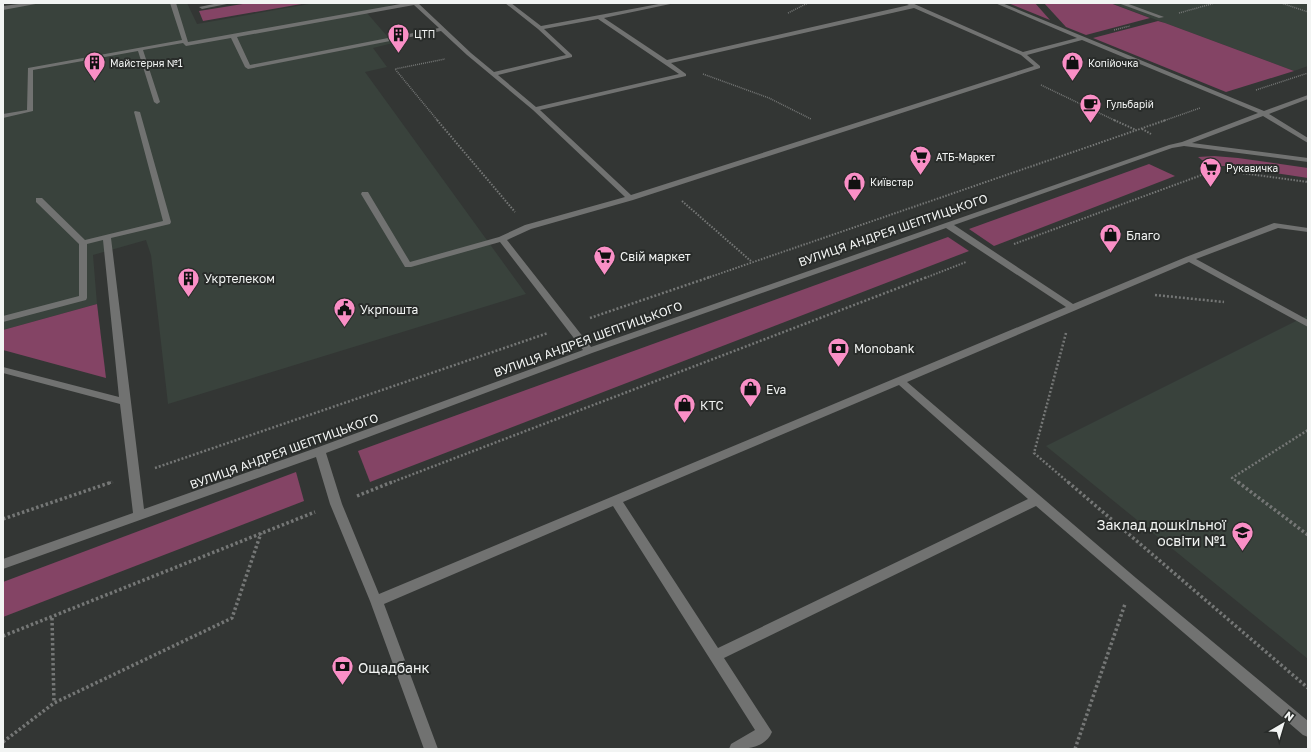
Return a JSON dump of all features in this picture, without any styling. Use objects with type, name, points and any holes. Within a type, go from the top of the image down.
[{"type":"street","points":[[3,8],[38,3]]},
{"type":"street","points":[[172,3],[184,41]]},
{"type":"street","points":[[202,8],[230,3]]},
{"type":"street","points":[[3,116],[30,111],[30,69],[184,41],[186,44],[415,3],[469,54],[535,109],[630,198]]},
{"type":"street","points":[[494,74],[570,56],[540,28],[508,3]]},
{"type":"street","points":[[540,28],[672,3]]},
{"type":"street","points":[[365,194],[408,265],[502,239],[528,227],[630,198],[1038,67],[1023,54],[908,3]]},
{"type":"street","points":[[998,3],[1230,98],[1263,113],[1308,141]]},
{"type":"street","points":[[1121,3],[1161,17]]},
{"type":"street","points":[[666,62],[914,6]]},
{"type":"street","points":[[598,16],[684,75]]},
{"type":"street","points":[[233,35],[248,67],[443,29]]},
{"type":"street","points":[[1023,54],[1082,38]]},
{"type":"street","points":[[140,49],[157,102]]},
{"type":"street","points":[[535,109],[684,75]]},
{"type":"street","name":"ВУЛИЦЯ АНДРЕЯ ШЕПТИЦЬКОГО","points":[[3,564],[320,451],[589,351],[946,224],[1171,146],[1183,144],[1308,97]]},
{"type":"street","points":[[83,243],[167,222],[137,112]]},
{"type":"street","name":"ВУЛИЦЯ АНДРЕЯ ШЕПТИЦЬКОГО","points":[[1183,144],[1308,160]]},
{"type":"street","points":[[3,319],[83,298],[83,243],[39,200]]},
{"type":"street","points":[[946,224],[1072,308]]},
{"type":"street","points":[[376,601],[1189,259],[1277,225],[1308,230]]},
{"type":"street","points":[[107,238],[138,515]]},
{"type":"street","points":[[502,239],[568,326],[589,351]]},
{"type":"street","points":[[1189,259],[1308,324]]},
{"type":"street","points":[[3,370],[125,402]]},
{"type":"street","points":[[900,381],[1132,582],[1308,730]]},
{"type":"street","points":[[320,451],[336,504],[376,601],[431,749]]},
{"type":"street","points":[[615,500],[765,732],[736,749]]},
{"type":"street","points":[[715,656],[1037,500]]},
{"type":"path","points":[[1281,3],[1308,12]]},
{"type":"path","points":[[469,54],[395,69],[528,227]]},
{"type":"path","points":[[684,75],[698,73],[769,98],[836,132]]},
{"type":"path","points":[[3,519],[1136,130],[1308,73]]},
{"type":"path","points":[[1016,74],[1136,130]]},
{"type":"path","points":[[3,636],[52,618],[262,532],[990,252],[1216,169],[1224,170]]},
{"type":"path","points":[[1232,171],[1308,182]]},
{"type":"path","points":[[664,187],[753,262]]},
{"type":"path","points":[[1151,295],[1229,302]]},
{"type":"path","points":[[1072,308],[1034,453],[1308,688]]},
{"type":"path","points":[[1308,430],[1232,478],[1308,535]]},
{"type":"path","points":[[3,742],[54,703],[232,618],[262,532]]},
{"type":"path","points":[[1075,749],[1132,582]]},
{"type":"path","points":[[52,618],[54,703]]},
{"type":"shaded area","points":[[24,3],[187,3],[197,24],[315,3],[398,3],[367,13],[393,43],[373,48],[387,67],[365,72],[526,294],[168,404],[151,255],[146,240],[93,255],[97,304],[3,330],[3,6]]},
{"type":"shaded area","points":[[249,3],[307,3],[203,21],[199,11]]},
{"type":"shaded area","points":[[1008,3],[1035,3],[1050,20]]},
{"type":"shaded area","points":[[1044,3],[1110,3],[1150,18],[1086,35],[1066,27]]},
{"type":"shaded area","points":[[1111,3],[1308,3],[1308,66],[1294,71]]},
{"type":"shaded area","points":[[1158,21],[1294,71],[1226,92],[1093,38]]},
{"type":"shaded area","points":[[1214,156],[1308,168],[1308,178],[1227,166],[1210,166],[1198,157]]},
{"type":"shaded area","points":[[1149,164],[1175,176],[994,246],[969,229]]},
{"type":"shaded area","points":[[948,237],[969,251],[370,482],[358,451]]},
{"type":"shaded area","points":[[97,304],[106,378],[3,350],[3,330]]},
{"type":"shaded area","name":"Заклад дошкільної освіти №1","points":[[1308,315],[1308,659],[1046,446]]},
{"type":"shaded area","points":[[296,472],[304,501],[3,617],[3,582]]},
{"type":"place","name":"ЦТП","points":[[398,54]]},
{"type":"place","name":"Майстерня №1","points":[[95,82]]},
{"type":"place","name":"Копійочка","points":[[1072,82]]},
{"type":"place","name":"Гульбарій","points":[[1090,124]]},
{"type":"place","name":"АТБ-Маркет","points":[[921,176]]},
{"type":"place","name":"Рукавичка","points":[[1210,188]]},
{"type":"place","name":"Київстар","points":[[854,202]]},
{"type":"place","name":"Благо","points":[[1111,254]]},
{"type":"place","name":"Свій маркет","points":[[605,276]]},
{"type":"place","name":"Укртелеком","points":[[189,298]]},
{"type":"place","name":"Укрпошта","points":[[345,328]]},
{"type":"place","name":"Monobank","points":[[838,368]]},
{"type":"place","name":"Eva","points":[[750,408]]},
{"type":"place","name":"КТС","points":[[685,424]]},
{"type":"place","name":"Заклад дошкільної освіти №1","points":[[1242,552]]},
{"type":"place","name":"Ощадбанк","points":[[343,686]]}]
